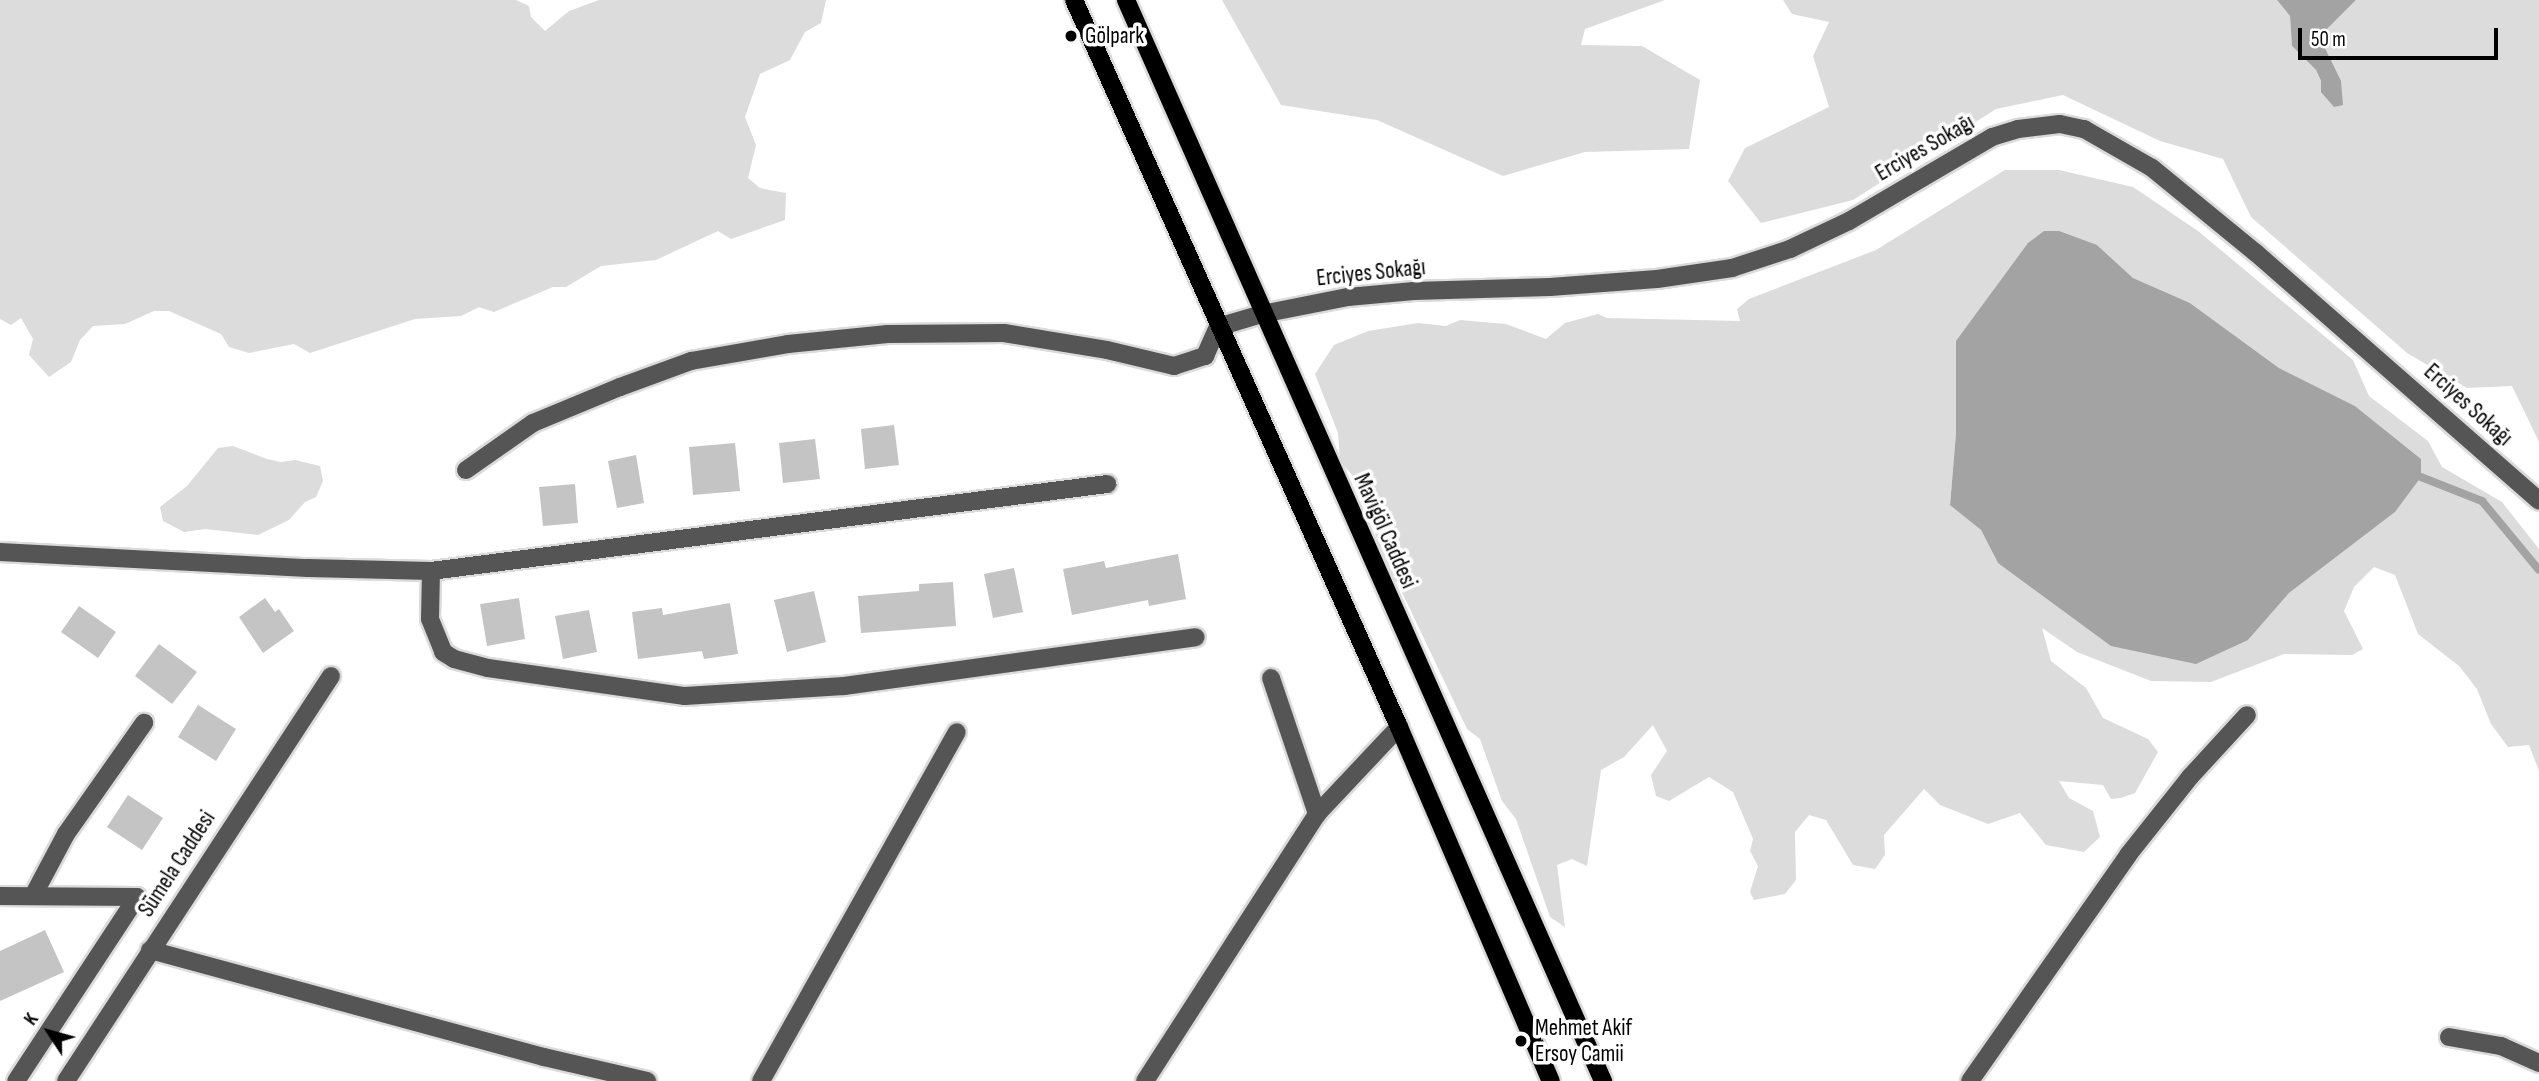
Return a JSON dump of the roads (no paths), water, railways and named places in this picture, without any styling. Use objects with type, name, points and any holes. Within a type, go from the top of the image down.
[{"type":"main road","points":[[1074,0],[1399,727],[1551,1081]]},
{"type":"main road","name":"Mavigöl Caddesi","points":[[1126,0],[1262,314],[1603,1081]]},
{"type":"street","name":"Erciyes Sokağı","points":[[1218,327],[1262,314],[1348,297],[1657,279],[1732,268],[1790,249],[1849,221],[1992,137],[2018,129],[2060,124],[2084,129],[2152,168],[2256,253],[2539,501]]},
{"type":"street","points":[[466,470],[533,423],[691,361],[788,344],[888,334],[1004,333],[1107,350],[1174,366],[1205,356],[1218,327]]},
{"type":"street","points":[[0,552],[308,568],[431,571],[1107,484]]},
{"type":"street","points":[[431,571],[430,619],[437,642],[443,652],[454,659],[488,668],[685,696],[844,686],[1196,637]]},
{"type":"street","name":"Sümela Caddesi","points":[[66,1081],[331,676]]},
{"type":"street","points":[[1271,678],[1317,814]]},
{"type":"street","points":[[1969,1081],[2128,855],[2190,778],[2247,715]]},
{"type":"street","points":[[33,896],[66,834],[144,723]]},
{"type":"street","points":[[1146,1081],[1317,814],[1399,727]]},
{"type":"street","points":[[761,1081],[957,732]]},
{"type":"street","points":[[0,896],[137,897],[16,1081]]},
{"type":"street","points":[[150,950],[544,1057],[646,1081]]},
{"type":"street","points":[[2449,1037],[2501,1046],[2539,1063]]},
{"type":"waterway","points":[[2421,477],[2482,501],[2539,570]]},
{"type":"place","name":"Gölpark","points":[[1071,36]]},
{"type":"place","name":"Mehmet Akif Ersoy Camii","points":[[1521,1041]]}]
